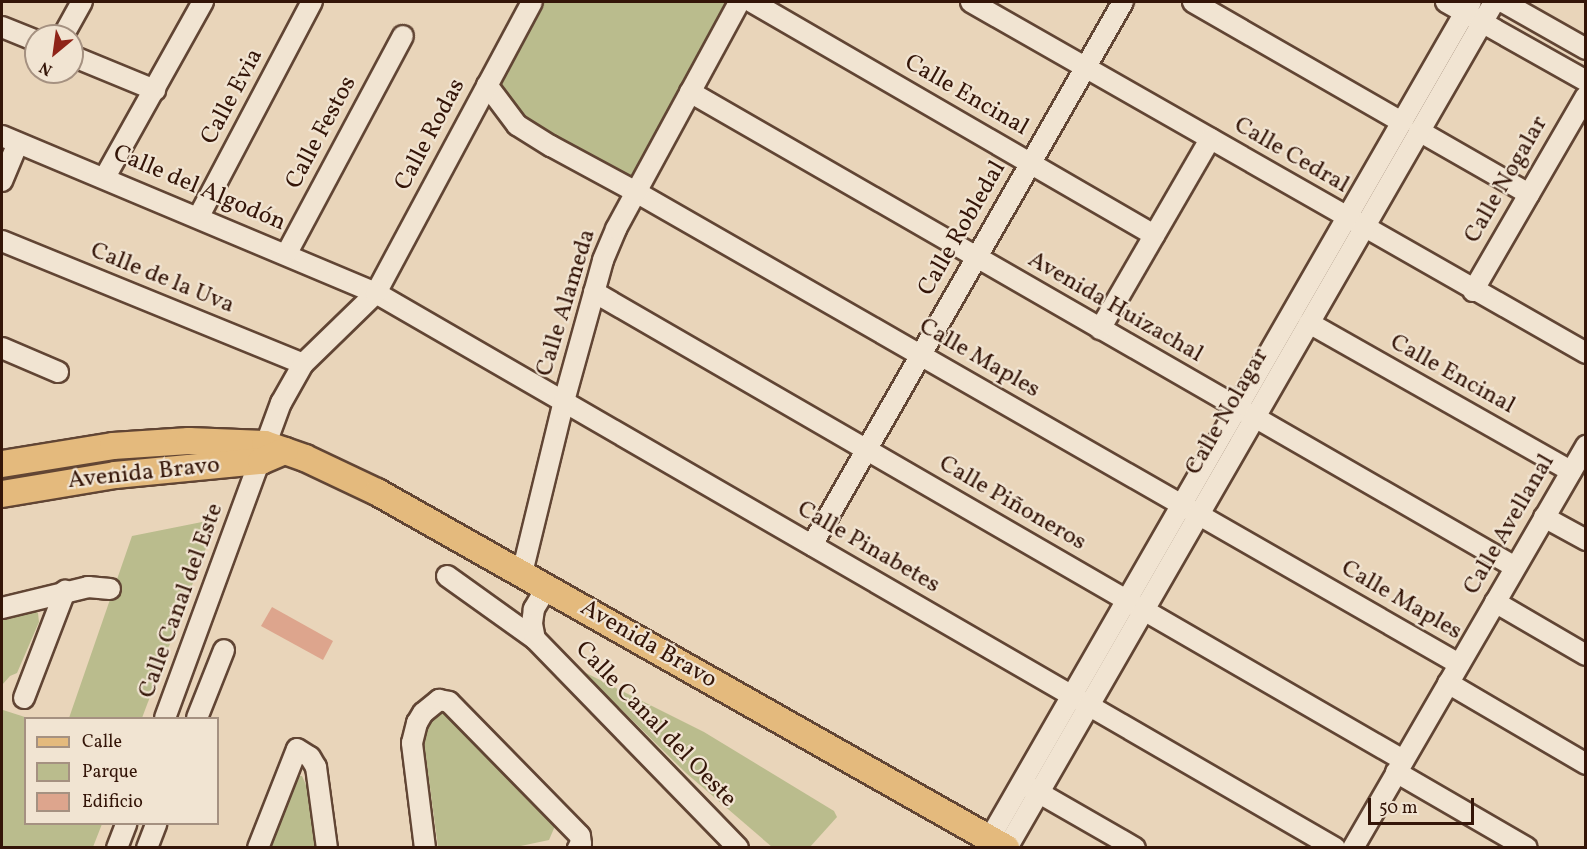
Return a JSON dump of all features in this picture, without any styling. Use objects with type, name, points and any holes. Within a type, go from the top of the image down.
[{"type":"main road","name":"Avenida Bravo","points":[[2,464],[60,453],[189,441],[270,452],[332,470],[377,492],[522,573],[1001,844]]},
{"type":"main road","name":"Avenida Bravo","points":[[2,494],[64,481],[270,452]]},
{"type":"main road","points":[[60,453],[64,481]]},
{"type":"street","points":[[70,24],[82,2]]},
{"type":"street","points":[[105,177],[203,2]]},
{"type":"street","name":"Calle Evia","points":[[199,216],[312,2]]},
{"type":"street","name":"Calle Rodas","points":[[376,293],[532,2]]},
{"type":"street","name":"Calle Alameda","points":[[522,573],[564,401],[603,260],[636,192],[738,2]]},
{"type":"street","name":"Calle Encinal","points":[[752,2],[1154,235]]},
{"type":"street","name":"Calle Cedral","points":[[971,2],[1473,291],[1586,353]]},
{"type":"street","name":"Calle Robledal","points":[[812,545],[1123,2]]},
{"type":"street","points":[[1193,2],[1402,122]]},
{"type":"street","points":[[1446,2],[1473,12],[1586,81]]},
{"type":"street","name":"Calle Nolagar","points":[[1246,412],[1309,323],[1402,122],[1473,12],[1494,2]]},
{"type":"street","points":[[1503,2],[1586,49]]},
{"type":"street","name":"Calle Nolagar","points":[[1001,844],[1030,787],[1355,223],[1419,131],[1473,12]]},
{"type":"street","points":[[2,27],[24,36]]},
{"type":"street","name":"Calle Festos","points":[[287,254],[403,36]]},
{"type":"street","points":[[84,61],[155,90]]},
{"type":"street","name":"Calle Maples","points":[[487,85],[517,125],[1459,664]]},
{"type":"street","name":"Avenida Huizachal","points":[[690,92],[1515,567]]},
{"type":"street","name":"Calle Nogalar","points":[[1473,291],[1586,96]]},
{"type":"street","points":[[1419,131],[1529,194]]},
{"type":"street","points":[[2,181],[10,139]]},
{"type":"street","name":"Calle del Algodón","points":[[10,139],[199,216],[376,293]]},
{"type":"street","points":[[1100,328],[1210,139]]},
{"type":"street","name":"Calle de la Uva","points":[[2,241],[303,364]]},
{"type":"street","name":"Calle Piñoneros","points":[[594,292],[1135,605],[1400,766],[1527,848]]},
{"type":"street","name":"Calle Canal del Este","points":[[165,717],[270,452],[281,403],[303,364],[376,293]]},
{"type":"street","name":"Calle Pinabetes","points":[[376,293],[1335,848]]},
{"type":"street","name":"Calle Encinal","points":[[1309,323],[1570,471]]},
{"type":"street","points":[[2,348],[58,372]]},
{"type":"street","name":"Calle Avellanal","points":[[1353,848],[1586,446]]},
{"type":"street","points":[[1544,517],[1586,540]]},
{"type":"street","name":"Calle Canal del Oeste","points":[[447,576],[535,639],[738,848]]},
{"type":"street","points":[[2,608],[65,591],[88,587],[110,589]]},
{"type":"street","points":[[535,639],[532,624],[534,609],[546,587]]},
{"type":"street","points":[[24,698],[65,591]]},
{"type":"street","points":[[1495,602],[1586,655]]},
{"type":"street","points":[[197,717],[224,650]]},
{"type":"street","points":[[1448,683],[1586,764]]},
{"type":"street","points":[[425,848],[412,743],[417,723],[423,713],[439,700],[449,702],[580,836],[581,844],[578,848]]},
{"type":"street","points":[[258,848],[297,749],[310,757],[316,767],[327,848]]},
{"type":"street","points":[[1030,787],[1135,848]]},
{"type":"street","points":[[117,848],[126,825]]},
{"type":"street","points":[[147,848],[156,825]]},
{"type":"green space","points":[[534,2],[737,2],[636,189],[519,124],[489,85]]},
{"type":"green space","points":[[217,519],[142,717],[69,717],[132,536]]},
{"type":"green space","points":[[33,610],[38,613],[39,622],[17,673],[10,676],[2,685],[2,620]]},
{"type":"green space","points":[[582,671],[704,732],[834,811],[837,817],[810,847],[772,847],[686,773]]},
{"type":"green space","points":[[2,703],[3,710],[25,717],[24,825],[102,825],[93,847],[2,847]]},
{"type":"green space","points":[[434,710],[444,710],[467,731],[555,826],[549,840],[516,847],[438,847],[422,728]]},
{"type":"green space","points":[[292,776],[302,776],[307,787],[315,847],[268,848]]},
{"type":"building","points":[[272,607],[333,641],[323,660],[261,626]]}]
